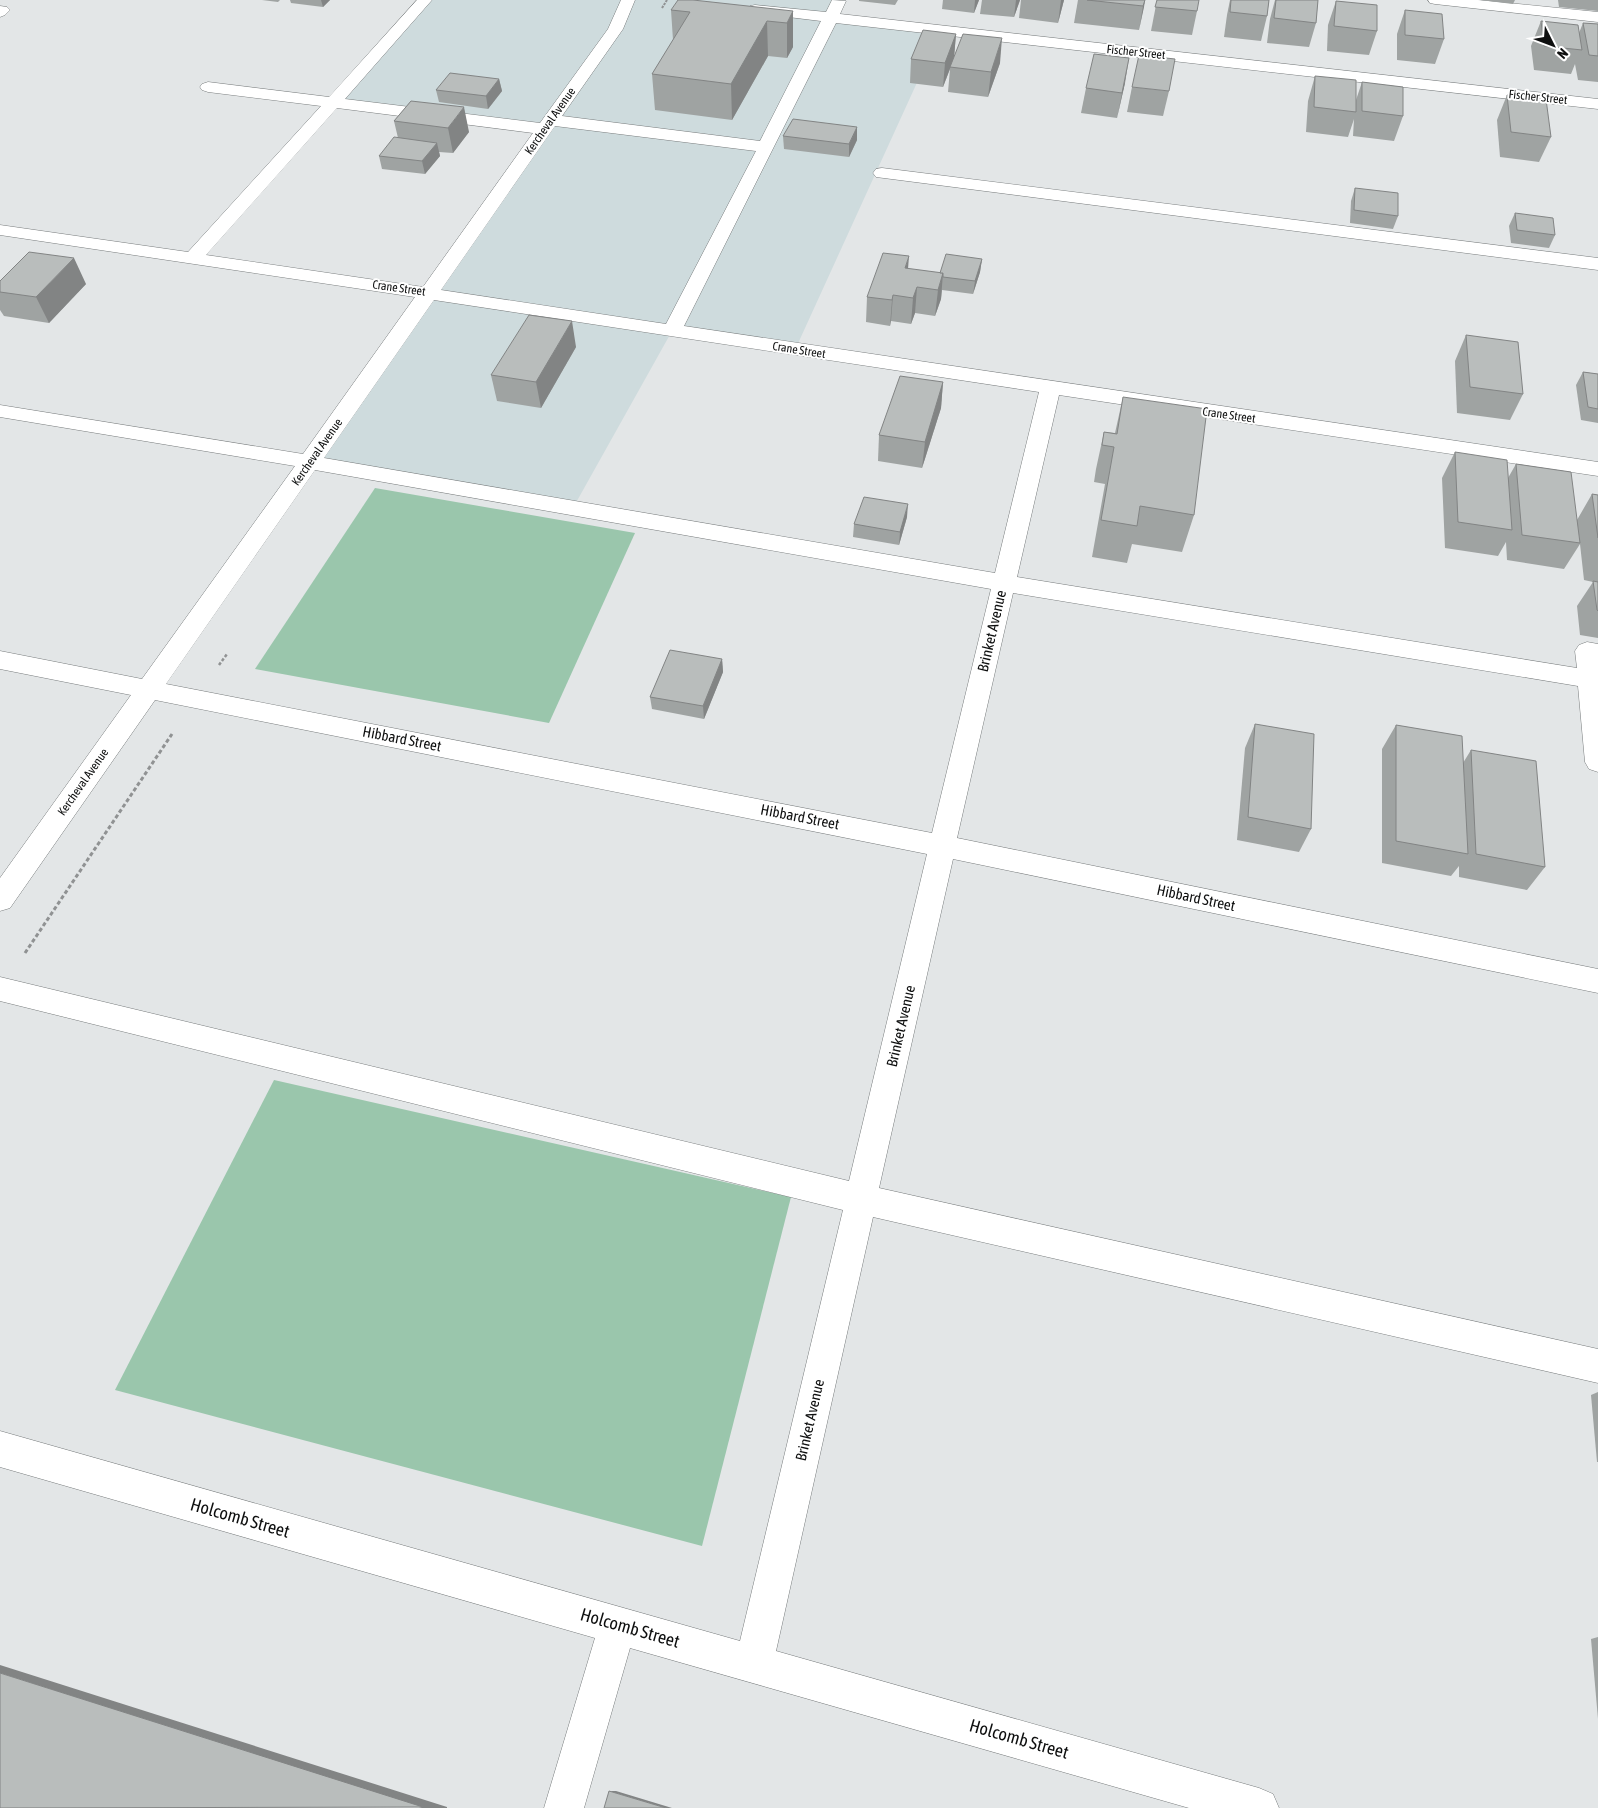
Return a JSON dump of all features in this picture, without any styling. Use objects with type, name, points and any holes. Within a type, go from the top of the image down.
[{"type":"street","points":[[193,258],[425,0]]},
{"type":"street","name":"Kercheval Avenue","points":[[0,900],[615,28],[628,0]]},
{"type":"street","points":[[672,331],[839,0]]},
{"type":"street","points":[[1435,0],[1598,17]]},
{"type":"street","name":"Fischer Street","points":[[737,7],[1598,104]]},
{"type":"street","points":[[208,87],[333,102],[766,147]]},
{"type":"street","points":[[882,173],[1598,264]]},
{"type":"street","name":"Crane Street","points":[[0,230],[1598,469]]},
{"type":"street","name":"Brinket Avenue","points":[[754,1664],[942,846],[1050,388]]},
{"type":"street","points":[[0,411],[310,462],[1004,584],[1588,679]]},
{"type":"street","points":[[1598,653],[1586,652],[1598,762]]},
{"type":"street","name":"Hibbard Street","points":[[0,660],[942,846],[1598,981]]},
{"type":"street","points":[[0,989],[860,1200],[1598,1366]]},
{"type":"street","name":"Holcomb Street","points":[[0,1449],[1259,1808]]},
{"type":"street","points":[[564,1808],[618,1625]]},
{"type":"shaded area","points":[[425,0],[839,0],[830,17],[941,30],[795,350],[672,331],[573,508],[310,462],[544,129],[333,102]]},
{"type":"green space","points":[[375,488],[635,533],[549,723],[255,669]]},
{"type":"green space","points":[[274,1080],[791,1197],[702,1546],[115,1390]]},
{"type":"building","points":[[678,0],[793,11],[787,23],[767,21],[731,84],[652,74],[690,12],[671,10]]},
{"type":"building","points":[[1087,0],[1145,0],[1143,6]]},
{"type":"building","points":[[1157,0],[1199,0],[1197,11],[1155,7]]},
{"type":"building","points":[[1231,0],[1269,0],[1267,16],[1230,12]]},
{"type":"building","points":[[1276,0],[1318,0],[1316,23],[1274,18]]},
{"type":"building","points":[[1336,1],[1377,5],[1377,31],[1334,26]]},
{"type":"building","points":[[1405,10],[1442,14],[1444,39],[1405,35]]},
{"type":"building","points":[[1541,21],[1578,25],[1582,50],[1544,46]]},
{"type":"building","points":[[1583,23],[1598,24],[1598,56],[1589,55]]},
{"type":"building","points":[[923,30],[956,34],[945,63],[911,59]]},
{"type":"building","points":[[963,34],[1002,38],[991,72],[950,67]]},
{"type":"building","points":[[1094,54],[1129,58],[1122,93],[1086,88]]},
{"type":"building","points":[[1139,55],[1175,59],[1169,91],[1132,87]]},
{"type":"building","points":[[450,73],[499,79],[486,96],[436,90]]},
{"type":"building","points":[[1315,76],[1356,80],[1356,112],[1314,107]]},
{"type":"building","points":[[1362,82],[1403,87],[1403,116],[1362,111]]},
{"type":"building","points":[[1507,95],[1546,99],[1551,137],[1511,132]]},
{"type":"building","points":[[411,101],[464,107],[448,128],[394,121]]},
{"type":"building","points":[[793,119],[857,127],[849,144],[783,136]]},
{"type":"building","points":[[394,137],[437,143],[422,161],[379,156]]},
{"type":"building","points":[[1355,188],[1398,193],[1398,216],[1354,210]]},
{"type":"building","points":[[1515,213],[1553,218],[1555,235],[1517,230]]},
{"type":"building","points":[[29,252],[74,258],[36,297],[0,292],[0,281]]},
{"type":"building","points":[[883,253],[909,256],[905,268],[943,273],[938,290],[917,287],[913,298],[893,295],[892,300],[867,297]]},
{"type":"building","points":[[946,254],[982,259],[975,281],[943,277],[943,273],[940,273]]},
{"type":"building","points":[[529,315],[572,321],[536,382],[491,375]]},
{"type":"building","points":[[1466,335],[1518,342],[1523,394],[1470,387]]},
{"type":"building","points":[[1583,372],[1598,374],[1598,409],[1588,407]]},
{"type":"building","points":[[900,376],[943,382],[925,442],[879,435]]},
{"type":"building","points":[[1123,397],[1207,409],[1194,515],[1140,506],[1137,526],[1101,520],[1114,447],[1102,445],[1104,432],[1117,434]]},
{"type":"building","points":[[1455,452],[1507,460],[1512,530],[1458,522]]},
{"type":"building","points":[[1516,464],[1571,472],[1580,543],[1522,535]]},
{"type":"building","points":[[1592,494],[1598,495],[1598,538]]},
{"type":"building","points":[[864,497],[908,504],[900,532],[854,524]]},
{"type":"building","points":[[1593,581],[1598,582],[1598,611],[1597,610]]},
{"type":"building","points":[[670,650],[722,659],[703,706],[650,697]]},
{"type":"building","points":[[1255,724],[1314,734],[1311,829],[1248,817]]},
{"type":"building","points":[[1396,725],[1462,736],[1468,854],[1396,841]]},
{"type":"building","points":[[1471,750],[1536,761],[1545,867],[1476,854]]},
{"type":"building","points":[[0,1673],[423,1807],[0,1808]]},
{"type":"building","points":[[609,1791],[666,1808],[604,1808]]}]
